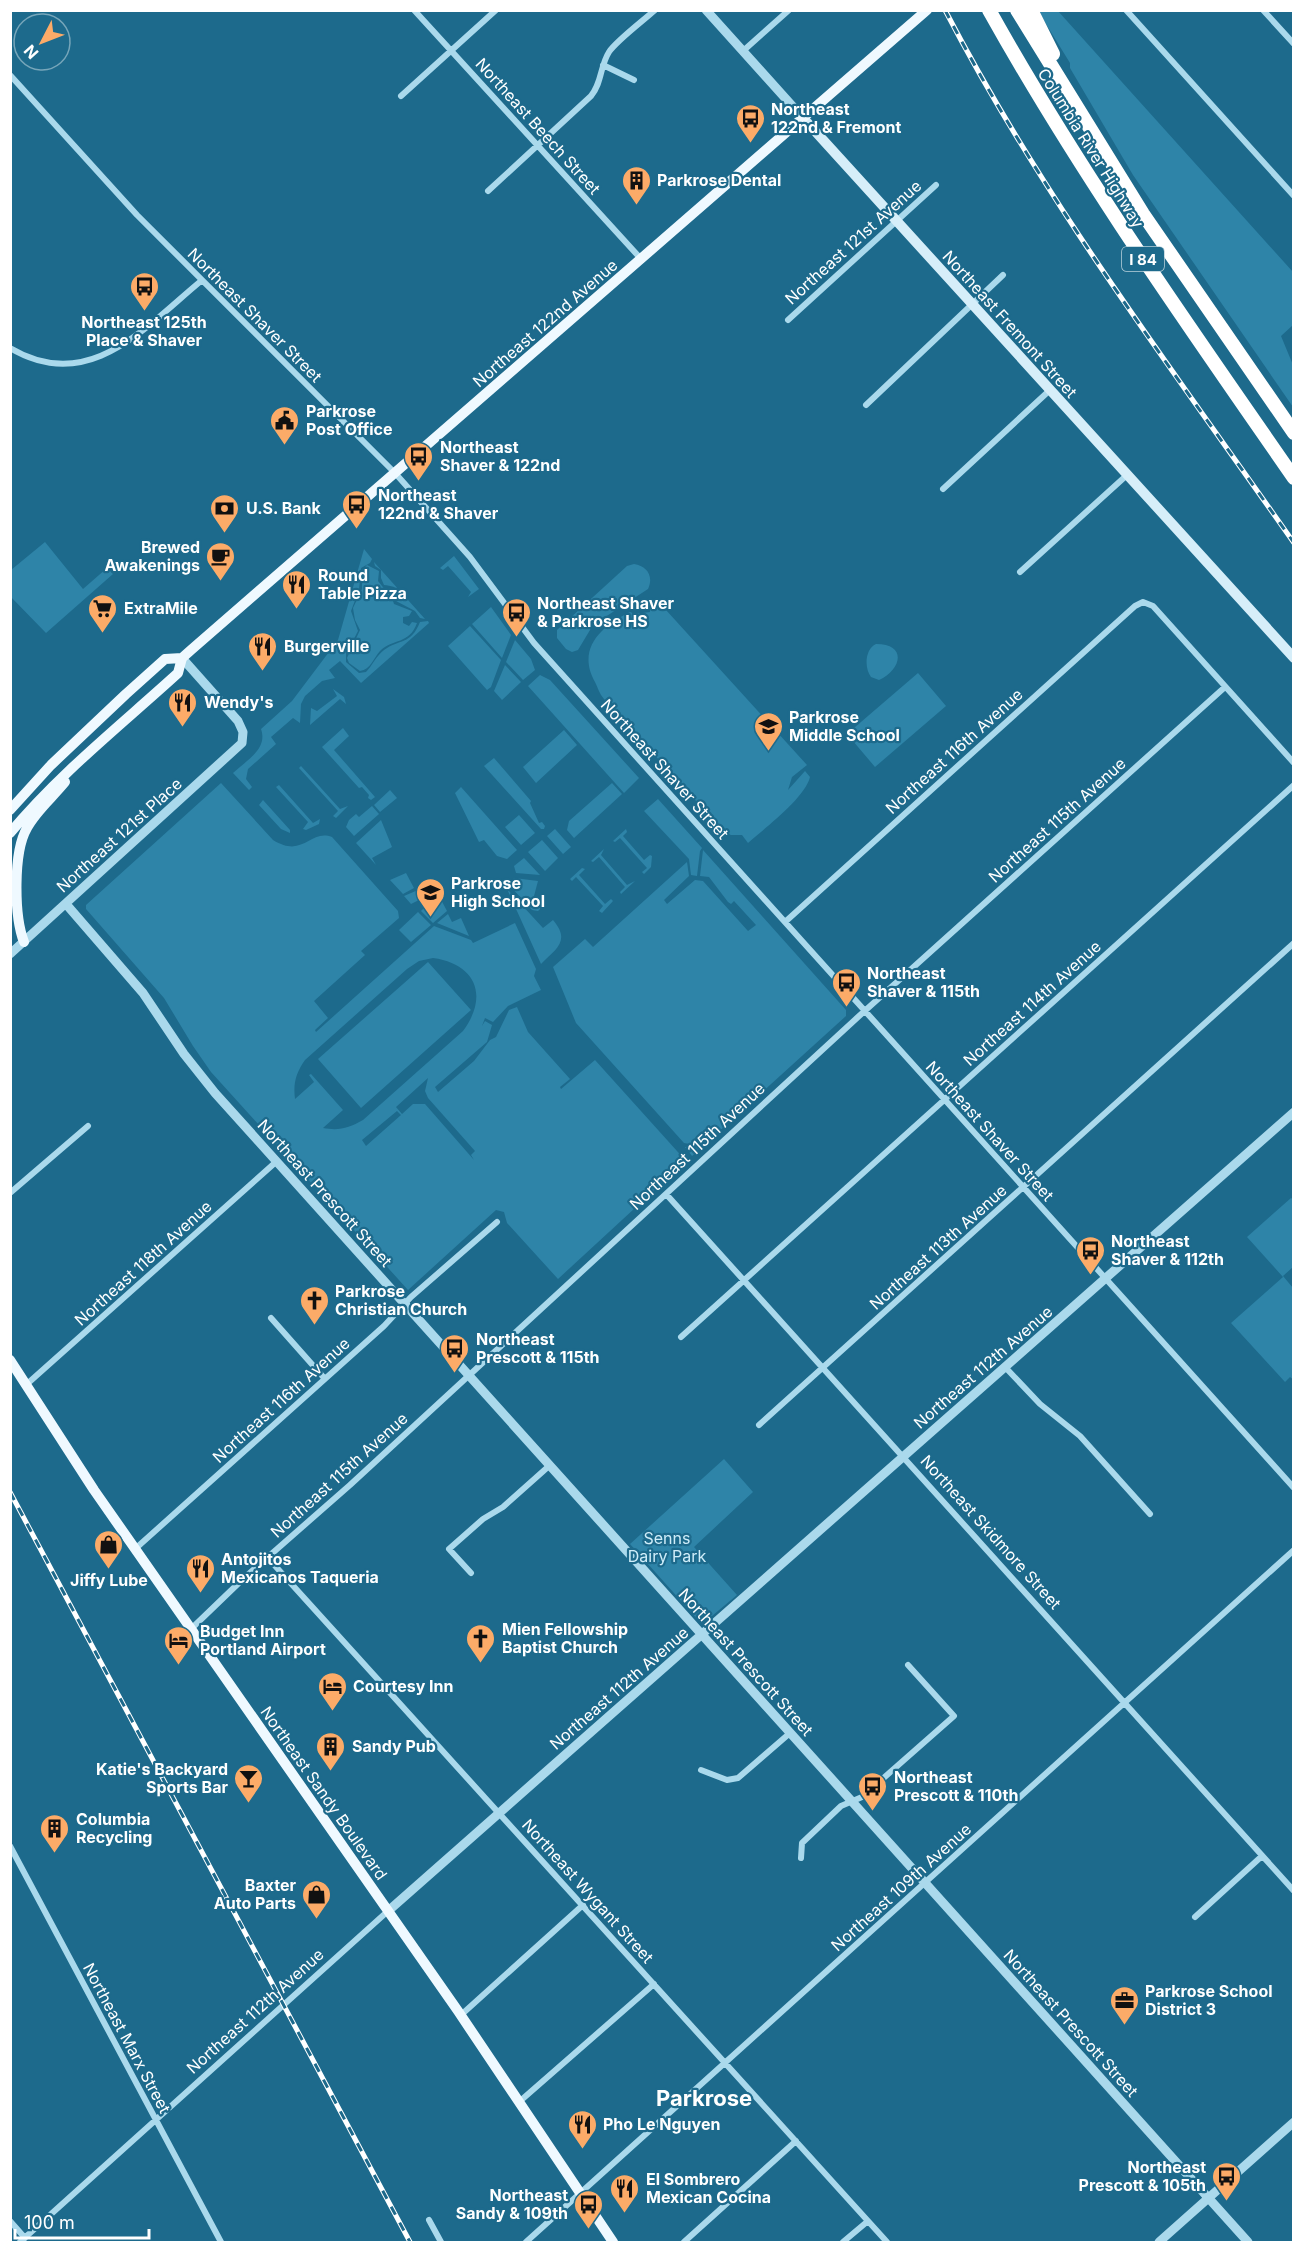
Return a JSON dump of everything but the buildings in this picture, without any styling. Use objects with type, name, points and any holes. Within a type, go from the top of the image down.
[{"type":"highway","name":"Columbia River Highway","points":[[989,10],[1063,136],[1128,237],[1293,478]]},
{"type":"highway","name":"Columbia River Highway","points":[[1026,15],[1124,185],[1293,433]]},
{"type":"main road","name":"Northeast 122nd Avenue","points":[[10,832],[40,798],[178,673],[182,658],[927,10]]},
{"type":"main road","name":"Northeast Fremont Street","points":[[804,119],[1293,658]]},
{"type":"main road","name":"Northeast 122nd Avenue","points":[[10,810],[51,765],[165,659],[182,658]]},
{"type":"main road","points":[[24,942],[19,930],[16,866],[22,838],[28,825],[54,797],[84,757]]},
{"type":"main road","name":"Northeast Sandy Boulevard","points":[[10,1360],[135,1549],[461,2015],[613,2242]]},
{"type":"street","name":"Northeast Beech Street","points":[[414,10],[642,260]]},
{"type":"street","points":[[400,96],[496,10]]},
{"type":"street","points":[[488,191],[596,90],[609,51],[655,10]]},
{"type":"street","name":"Northeast Fremont Street","points":[[706,10],[804,119]]},
{"type":"street","points":[[743,51],[789,10]]},
{"type":"street","points":[[1126,10],[1293,196]]},
{"type":"street","points":[[1263,10],[1293,44]]},
{"type":"street","points":[[603,65],[634,80]]},
{"type":"street","name":"Northeast Shaver Street","points":[[10,75],[137,215],[395,473],[470,557],[528,637],[1293,1488]]},
{"type":"street","name":"Northeast 121st Avenue","points":[[788,320],[936,184]]},
{"type":"street","points":[[866,405],[1003,275]]},
{"type":"street","points":[[10,348],[48,363],[72,364],[94,360],[126,343],[201,281]]},
{"type":"street","points":[[943,489],[1050,390]]},
{"type":"street","points":[[1020,572],[1127,475]]},
{"type":"street","name":"Northeast 116th Avenue","points":[[785,922],[1135,606],[1143,603],[1153,606],[1225,687]]},
{"type":"street","name":"Northeast 121st Place","points":[[10,954],[239,748],[244,737],[238,721],[182,658]]},
{"type":"street","points":[[1225,687],[1293,763]]},
{"type":"street","name":"Northeast 115th Avenue","points":[[191,1629],[865,1011],[1225,687]]},
{"type":"street","name":"Northeast 114th Avenue","points":[[681,1337],[1293,785]]},
{"type":"street","name":"Northeast Prescott Street","points":[[66,904],[144,993],[198,1073],[1248,2242]]},
{"type":"street","name":"Northeast 113th Avenue","points":[[759,1425],[1293,943]]},
{"type":"street","name":"Northeast 112th Avenue","points":[[23,2240],[388,1911],[1293,1112]]},
{"type":"street","points":[[10,1194],[88,1126]]},
{"type":"street","name":"Northeast 118th Avenue","points":[[27,1384],[277,1161]]},
{"type":"street","name":"Northeast Skidmore Street","points":[[666,1194],[1293,1891]]},
{"type":"street","name":"Northeast 116th Avenue","points":[[135,1549],[497,1222]]},
{"type":"street","points":[[271,1318],[325,1379]]},
{"type":"street","points":[[1005,1367],[1040,1404],[1080,1436],[1150,1514]]},
{"type":"street","points":[[471,1574],[449,1550],[483,1519],[503,1507],[549,1466]]},
{"type":"street","name":"Northeast 109th Avenue","points":[[526,2242],[1293,1550]]},
{"type":"street","name":"Northeast Wygant Street","points":[[268,1558],[887,2242]]},
{"type":"street","points":[[801,1858],[802,1843],[841,1806],[862,1797],[954,1716],[908,1665]]},
{"type":"street","points":[[701,1770],[727,1780],[738,1778],[790,1733]]},
{"type":"street","name":"Northeast Marx Street","points":[[10,1846],[221,2242]]},
{"type":"street","points":[[1196,1917],[1262,1856]]},
{"type":"street","points":[[461,2015],[583,1905]]},
{"type":"street","points":[[519,2102],[654,1984]]},
{"type":"street","points":[[1159,2242],[1293,2122]]},
{"type":"street","points":[[684,2242],[796,2141]]},
{"type":"street","points":[[429,2220],[441,2242]]},
{"type":"street","points":[[10,2221],[23,2240]]},
{"type":"street","points":[[843,2242],[868,2221]]},
{"type":"green space","points":[[1038,11],[1058,11],[1293,272],[1293,325],[1281,336],[1293,365],[1293,407],[1133,175]]},
{"type":"green space","points":[[45,542],[83,589],[107,568],[113,574],[46,633],[10,596],[11,570]]},
{"type":"green space","points":[[364,549],[372,559],[370,563],[361,568],[359,590],[351,611],[358,631],[346,654],[346,662],[359,673],[366,672],[384,650],[413,635],[420,622],[428,621],[429,623],[361,683],[340,661],[329,670],[335,678],[322,681],[305,696],[301,704],[300,723],[293,718],[271,737],[276,744],[248,769],[246,779],[252,787],[249,790],[233,773],[255,754],[262,742],[261,729],[292,701],[338,640]]},
{"type":"green space","points":[[454,556],[479,589],[468,597],[471,592],[448,566],[443,570],[440,568]]},
{"type":"green space","points":[[374,562],[425,619],[396,601],[399,593],[397,589],[384,585],[381,570],[375,566]]},
{"type":"green space","points":[[634,564],[643,567],[648,572],[650,584],[648,589],[593,625],[578,650],[572,652],[566,649],[557,638],[557,630],[627,566]]},
{"type":"green space","points":[[367,565],[379,571],[378,581],[386,591],[392,590],[396,593],[394,604],[412,611],[409,616],[403,617],[403,623],[409,626],[412,622],[417,623],[410,635],[385,647],[369,666],[360,671],[349,663],[347,658],[360,630],[353,608],[362,589],[362,570]]},
{"type":"green space","points":[[656,599],[807,765],[792,777],[788,790],[805,771],[810,777],[801,794],[748,843],[742,835],[725,833],[604,699],[590,670],[590,649],[602,631],[630,612],[635,614],[650,612],[650,605]]},
{"type":"green space","points":[[491,607],[511,635],[502,658],[472,624]]},
{"type":"green space","points":[[470,626],[501,660],[491,687],[487,690],[448,646]]},
{"type":"green space","points":[[515,640],[531,659],[535,670],[523,680],[506,662]]},
{"type":"green space","points":[[876,644],[893,648],[898,658],[892,670],[879,680],[871,677],[867,664],[868,654],[872,646]]},
{"type":"green space","points":[[505,665],[521,682],[502,700],[494,691]]},
{"type":"green space","points":[[918,673],[946,706],[875,767],[847,734]]},
{"type":"green space","points":[[540,675],[550,680],[639,778],[624,793],[528,686]]},
{"type":"green space","points":[[333,689],[344,697],[346,704],[340,699],[310,725],[311,708],[317,711],[337,696]]},
{"type":"green space","points":[[343,728],[349,736],[334,750],[375,797],[371,800],[362,787],[359,788],[322,747]]},
{"type":"green space","points":[[564,730],[577,745],[536,783],[523,767]]},
{"type":"green space","points":[[494,758],[531,801],[539,823],[542,822],[545,826],[544,829],[541,829],[484,766]]},
{"type":"green space","points":[[301,766],[340,809],[348,806],[336,818],[333,816],[338,811],[299,768]]},
{"type":"green space","points":[[221,783],[273,840],[283,845],[299,845],[317,837],[332,837],[398,911],[399,918],[361,951],[365,955],[314,1001],[328,1018],[315,1030],[316,1032],[434,926],[471,940],[473,943],[515,923],[536,969],[534,976],[541,990],[508,1006],[493,1022],[485,1018],[482,1026],[485,1021],[492,1025],[487,1042],[435,1087],[438,1092],[474,1061],[490,1040],[496,1037],[509,1010],[517,1007],[528,1032],[570,1079],[560,1087],[561,1089],[595,1060],[686,1161],[558,1279],[507,1223],[504,1212],[496,1210],[408,1290],[211,1072],[164,998],[86,909],[86,905]],"holes":[[[433,958],[448,961],[459,967],[474,984],[475,1006],[463,1031],[363,1120],[344,1128],[323,1128],[343,1110],[311,1074],[309,1075],[314,1082],[295,1099],[294,1088],[297,1074],[305,1060],[407,969],[419,961]],[[428,1078],[425,1091],[428,1098],[475,1151],[471,1155],[474,1160],[425,1104],[413,1104],[402,1114],[396,1107]],[[397,1111],[401,1115],[366,1146],[362,1140]]]},
{"type":"green space","points":[[612,783],[622,794],[574,838],[567,830],[569,821]]},
{"type":"green space","points":[[279,785],[313,823],[320,819],[319,824],[306,830],[303,829],[308,822],[276,787]]},
{"type":"green space","points":[[461,787],[517,850],[507,859],[497,856],[484,840],[479,842],[455,793]]},
{"type":"green space","points":[[390,790],[397,798],[380,812],[374,805]]},
{"type":"green space","points":[[658,799],[702,848],[697,876],[691,875],[689,859],[644,811]]},
{"type":"green space","points":[[263,800],[290,830],[290,833],[281,829],[259,805]]},
{"type":"green space","points":[[372,806],[379,814],[354,836],[346,827],[349,820],[356,814],[359,817]]},
{"type":"green space","points":[[519,815],[535,833],[521,845],[505,827]]},
{"type":"green space","points":[[381,820],[392,847],[372,858],[376,865],[356,843]]},
{"type":"green space","points":[[555,829],[571,847],[563,854],[547,836]]},
{"type":"green space","points":[[626,829],[627,832],[623,836],[644,860],[652,856],[651,867],[644,874],[642,872],[647,868],[620,838],[613,841]]},
{"type":"green space","points":[[542,840],[558,858],[545,871],[528,852]]},
{"type":"green space","points":[[604,849],[601,855],[627,885],[635,881],[621,894],[620,892],[625,887],[599,857],[591,861]]},
{"type":"green space","points":[[703,850],[846,1010],[846,1016],[692,1156],[685,1147],[701,1146],[684,1143],[576,1023],[553,967],[585,939],[593,947],[687,862],[689,876],[664,900],[667,904],[695,880],[703,881],[748,931],[756,925],[734,901],[731,904],[728,902],[709,877],[700,876]]},
{"type":"green space","points":[[524,858],[540,875],[516,873],[514,866]]},
{"type":"green space","points":[[582,868],[585,869],[579,875],[605,904],[611,899],[613,901],[602,913],[599,911],[603,906],[576,877],[572,881],[570,879]]},
{"type":"green space","points":[[406,873],[414,888],[403,894],[390,880]]},
{"type":"green space","points":[[514,878],[538,881],[534,896],[541,908],[538,911],[532,910],[510,886]]},
{"type":"green space","points":[[432,884],[437,891],[425,903],[421,899],[411,904],[404,896]]},
{"type":"green space","points":[[507,889],[543,928],[553,920],[558,927],[561,934],[559,944],[541,964]]},
{"type":"green space","points":[[438,894],[447,911],[433,923],[421,911]]},
{"type":"green space","points":[[418,912],[431,925],[411,942],[399,930]]},
{"type":"green space","points":[[448,914],[452,922],[461,918],[469,936],[437,923]]},
{"type":"green space","points":[[428,962],[471,1010],[361,1108],[318,1059]]},
{"type":"green space","points":[[1291,1198],[1294,1200],[1293,1267],[1283,1276],[1293,1288],[1294,1380],[1290,1377],[1285,1382],[1231,1323],[1283,1277],[1247,1237]]},
{"type":"green space","name":"Senns Dairy Park","points":[[724,1459],[753,1492],[694,1547],[737,1595],[706,1621],[699,1621],[630,1544]]},
{"type":"railway","points":[[945,10],[983,80],[1066,216],[1294,543]]},
{"type":"railway","points":[[10,1492],[410,2242]]},
{"type":"place","name":"Northeast 122nd & Fremont","points":[[750,144]]},
{"type":"place","name":"Parkrose Dental","points":[[636,206]]},
{"type":"place","name":"Northeast 125th Place & Shaver","points":[[144,312]]},
{"type":"place","name":"Parkrose Post Office","points":[[285,446]]},
{"type":"place","name":"Northeast Shaver & 122nd","points":[[419,482]]},
{"type":"place","name":"Northeast 122nd & Shaver","points":[[357,530]]},
{"type":"place","name":"U.S. Bank","points":[[225,534]]},
{"type":"place","name":"Brewed Awakenings","points":[[221,582]]},
{"type":"place","name":"Round Table Pizza","points":[[297,610]]},
{"type":"place","name":"ExtraMile","points":[[103,634]]},
{"type":"place","name":"Northeast Shaver & Parkrose HS","points":[[516,638]]},
{"type":"place","name":"Burgerville","points":[[263,672]]},
{"type":"place","name":"Wendy's","points":[[183,728]]},
{"type":"place","name":"Parkrose Middle School","points":[[768,752]]},
{"type":"place","name":"Parkrose High School","points":[[430,918]]},
{"type":"place","name":"Northeast Shaver & 115th","points":[[846,1008]]},
{"type":"place","name":"Northeast Shaver & 112th","points":[[1090,1276]]},
{"type":"place","name":"Parkrose Christian Church","points":[[314,1326]]},
{"type":"place","name":"Northeast Prescott & 115th","points":[[455,1374]]},
{"type":"place","name":"Jiffy Lube","points":[[109,1570]]},
{"type":"place","name":"Antojitos Mexicanos Taqueria","points":[[200,1594]]},
{"type":"place","name":"Mien Fellowship Baptist Church","points":[[481,1664]]},
{"type":"place","name":"Budget Inn Portland Airport","points":[[179,1666]]},
{"type":"place","name":"Courtesy Inn","points":[[332,1712]]},
{"type":"place","name":"Sandy Pub","points":[[331,1772]]},
{"type":"place","name":"Katie's Backyard Sports Bar","points":[[249,1804]]},
{"type":"place","name":"Northeast Prescott & 110th","points":[[873,1812]]},
{"type":"place","name":"Columbia Recycling","points":[[55,1854]]},
{"type":"place","name":"Baxter Auto Parts","points":[[317,1920]]},
{"type":"place","name":"Parkrose School District 3","points":[[1124,2026]]},
{"type":"place","name":"Pho Le Nguyen","points":[[582,2150]]},
{"type":"place","name":"Northeast Prescott & 105th","points":[[1227,2202]]},
{"type":"place","name":"El Sombrero Mexican Cocina","points":[[625,2214]]},
{"type":"place","name":"Northeast Sandy & 109th","points":[[589,2230]]},
{"type":"district","name":"Parkrose","points":[[704,2098]]}]
